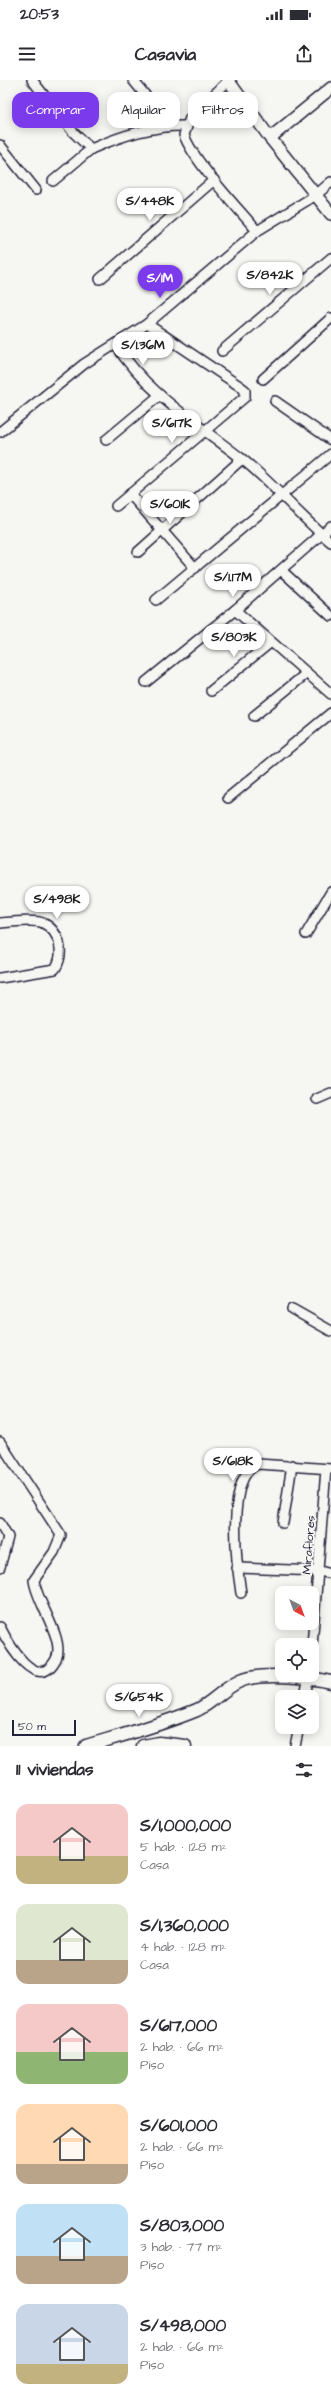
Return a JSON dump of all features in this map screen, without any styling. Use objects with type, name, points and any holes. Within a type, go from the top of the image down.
[{"type":"main road","points":[[86,1746],[143,1730],[199,1709],[241,1680],[254,1677],[275,1677]]},
{"type":"main road","points":[[319,1679],[331,1682]]},
{"type":"main road","points":[[143,1746],[159,1744],[185,1746]]},
{"type":"street","points":[[32,80],[73,132],[91,149]]},
{"type":"street","points":[[133,80],[143,92]]},
{"type":"street","points":[[257,231],[214,180],[186,142],[184,135],[190,118],[228,80],[270,138],[331,214]]},
{"type":"street","points":[[270,138],[331,88]]},
{"type":"street","points":[[180,126],[186,126]]},
{"type":"street","points":[[53,181],[91,149],[116,139],[162,128]]},
{"type":"street","points":[[0,145],[36,190]]},
{"type":"street","points":[[100,279],[214,180]]},
{"type":"street","points":[[0,432],[84,364],[147,324],[257,231],[316,194],[331,182]]},
{"type":"street","points":[[222,351],[331,258]]},
{"type":"street","points":[[263,379],[331,318]]},
{"type":"street","points":[[116,506],[245,397],[245,390],[147,324]]},
{"type":"street","points":[[116,345],[132,370],[203,431],[242,459],[331,542]]},
{"type":"street","points":[[106,440],[160,395]]},
{"type":"street","points":[[275,400],[331,440]]},
{"type":"street","points":[[156,600],[331,454]]},
{"type":"street","points":[[138,552],[242,459]]},
{"type":"street","points":[[130,494],[195,568]]},
{"type":"street","points":[[146,682],[235,610],[331,526]]},
{"type":"street","points":[[281,570],[331,616]]},
{"type":"street","points":[[235,610],[331,694]]},
{"type":"street","points":[[211,691],[271,642]]},
{"type":"street","points":[[254,716],[307,673]]},
{"type":"street","points":[[228,798],[331,713]]},
{"type":"street","points":[[306,934],[331,892]]},
{"type":"street","points":[[0,923],[42,923],[52,930],[60,945],[60,951],[59,963],[55,969],[0,978]]},
{"type":"street","points":[[317,1099],[331,1093]]},
{"type":"street","points":[[292,1309],[331,1331]]},
{"type":"street","points":[[0,1442],[61,1535],[54,1552],[34,1580],[36,1594],[57,1639],[57,1658],[50,1666],[42,1671],[32,1669],[13,1652],[0,1627]]},
{"type":"street","points":[[241,1593],[234,1531],[238,1497],[248,1470],[258,1464],[292,1465],[329,1469]]},
{"type":"street","points":[[283,1523],[292,1465]]},
{"type":"street","name":"Miraflores","points":[[313,1638],[329,1469]]},
{"type":"street","points":[[0,1523],[8,1537],[0,1567]]},
{"type":"street","points":[[237,1568],[320,1571],[331,1574]]},
{"type":"street","points":[[295,1746],[298,1734]]}]
